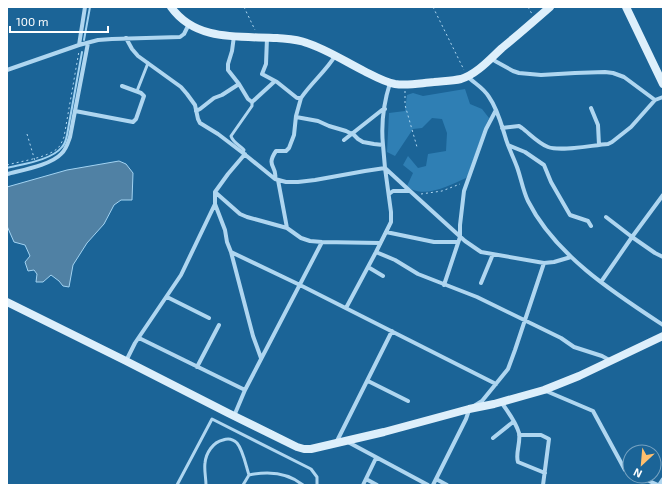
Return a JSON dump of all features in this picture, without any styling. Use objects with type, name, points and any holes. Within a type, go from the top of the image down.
[{"type":"street","points":[[79,46],[85,7]]},
{"type":"street","points":[[171,7],[180,17],[200,30],[219,35],[292,39],[307,42],[374,76],[395,84],[451,81],[467,76],[492,57],[550,7]]},
{"type":"street","points":[[626,7],[663,84]]},
{"type":"street","points":[[7,70],[98,40],[126,38],[177,38],[184,34],[189,24]]},
{"type":"street","points":[[234,36],[228,67],[229,72],[239,84],[248,99],[252,102],[275,81]]},
{"type":"street","points":[[126,38],[135,52],[181,87],[195,105],[200,123],[244,153],[277,180],[298,182],[385,168]]},
{"type":"street","points":[[268,38],[266,64],[262,74],[275,81],[297,98],[301,98]]},
{"type":"street","points":[[7,174],[47,163],[61,155],[66,147],[70,138],[88,43]]},
{"type":"street","points":[[287,228],[276,175],[271,160],[276,151],[286,151],[289,148],[294,135],[296,117],[301,98],[314,81],[332,62],[335,56]]},
{"type":"street","points":[[492,57],[495,61],[513,71],[541,76],[575,73],[613,73],[624,77],[655,100]]},
{"type":"street","points":[[467,76],[489,96],[496,110],[528,201],[544,227],[571,257],[601,282],[616,294],[663,323]]},
{"type":"street","points":[[346,308],[391,222],[392,212],[385,168],[382,135],[390,82]]},
{"type":"street","points":[[196,111],[214,98],[222,95],[239,84]]},
{"type":"street","points":[[75,111],[133,122],[136,119],[144,98],[143,94],[122,86]]},
{"type":"street","points":[[502,128],[519,126],[540,142],[555,149],[608,144],[631,127],[655,100],[663,96]]},
{"type":"street","points":[[591,108],[598,125],[599,145]]},
{"type":"street","points":[[344,140],[385,109]]},
{"type":"street","points":[[444,285],[460,237],[460,225],[467,181],[486,129],[496,110]]},
{"type":"street","points":[[296,117],[318,121],[346,131],[363,142],[383,145]]},
{"type":"street","points":[[508,145],[525,152],[544,165],[551,182],[570,215],[588,221],[591,226]]},
{"type":"street","points":[[244,153],[215,192],[215,204],[225,230],[253,336],[262,358]]},
{"type":"street","points":[[385,168],[469,245],[481,252],[544,263],[571,257]]},
{"type":"street","points":[[389,194],[393,191],[410,191]]},
{"type":"street","points":[[215,192],[240,214],[287,228],[301,238],[310,241],[380,243]]},
{"type":"street","points":[[601,282],[663,195]]},
{"type":"street","points":[[126,361],[135,342],[181,275],[215,204]]},
{"type":"street","points":[[606,217],[632,237],[663,257]]},
{"type":"street","points":[[386,232],[434,242],[458,242]]},
{"type":"street","points":[[234,416],[245,390],[322,242]]},
{"type":"street","points":[[231,252],[300,285],[496,384]]},
{"type":"street","points":[[376,252],[395,260],[418,274],[478,297],[561,338],[574,347],[602,356],[612,361]]},
{"type":"street","points":[[481,283],[493,254]]},
{"type":"street","points":[[433,485],[469,410],[482,401],[508,369],[544,263]]},
{"type":"street","points":[[368,266],[383,276]]},
{"type":"street","points":[[167,297],[209,318]]},
{"type":"street","points":[[7,302],[234,416],[304,449],[311,449],[384,432],[544,390],[580,376],[663,336]]},
{"type":"street","points":[[197,367],[218,324]]},
{"type":"street","points":[[336,443],[392,331]]},
{"type":"street","points":[[139,338],[245,390]]},
{"type":"street","points":[[368,381],[408,401]]},
{"type":"street","points":[[544,390],[592,411],[622,465]]},
{"type":"street","points":[[501,402],[519,435],[518,462],[545,473]]},
{"type":"street","points":[[493,438],[513,422]]},
{"type":"street","points":[[519,435],[541,435],[549,439],[543,485]]},
{"type":"street","points":[[345,441],[428,485]]},
{"type":"street","points":[[363,485],[376,458]]},
{"type":"street","points":[[366,479],[377,485]]},
{"type":"street","points":[[436,479],[448,485]]},
{"type":"street","points":[[659,485],[663,479]]},
{"type":"lane","points":[[137,91],[148,63]]},
{"type":"lane","points":[[244,153],[244,150],[232,139],[231,136],[252,106],[252,102]]},
{"type":"lane","points":[[177,485],[212,419],[311,469],[317,477],[317,485]]},
{"type":"lane","points":[[206,485],[205,464],[207,455],[214,444],[224,439],[232,439],[238,444],[249,475]]},
{"type":"lane","points":[[242,485],[249,475],[273,472],[291,477],[303,485]]},
{"type":"path","points":[[244,7],[256,32],[256,37]]},
{"type":"path","points":[[433,7],[467,76]]},
{"type":"path","points":[[7,165],[45,156],[61,144],[64,137],[79,50],[87,48]]},
{"type":"path","points":[[405,84],[405,105],[417,147]]},
{"type":"path","points":[[27,134],[34,159]]},
{"type":"path","points":[[415,196],[442,191],[467,181]]},
{"type":"shaded area","points":[[465,89],[470,104],[482,109],[489,118],[468,175],[466,178],[436,190],[421,192],[413,190],[407,186],[413,173],[403,165],[408,156],[418,168],[426,166],[428,154],[446,151],[447,133],[442,119],[432,118],[422,128],[413,129],[395,156],[387,152],[389,113],[405,111],[407,95],[413,93],[423,96]]},
{"type":"shaded area","points":[[119,161],[126,164],[133,173],[132,200],[121,200],[114,205],[104,224],[87,243],[73,265],[69,287],[63,286],[51,275],[43,282],[36,282],[37,274],[34,270],[28,271],[25,262],[30,256],[25,245],[14,242],[7,226],[7,187],[67,170]]},
{"type":"waterway","points":[[84,40],[90,7]]},
{"type":"waterway","points":[[7,168],[44,158],[51,155],[64,145],[82,52]]}]
